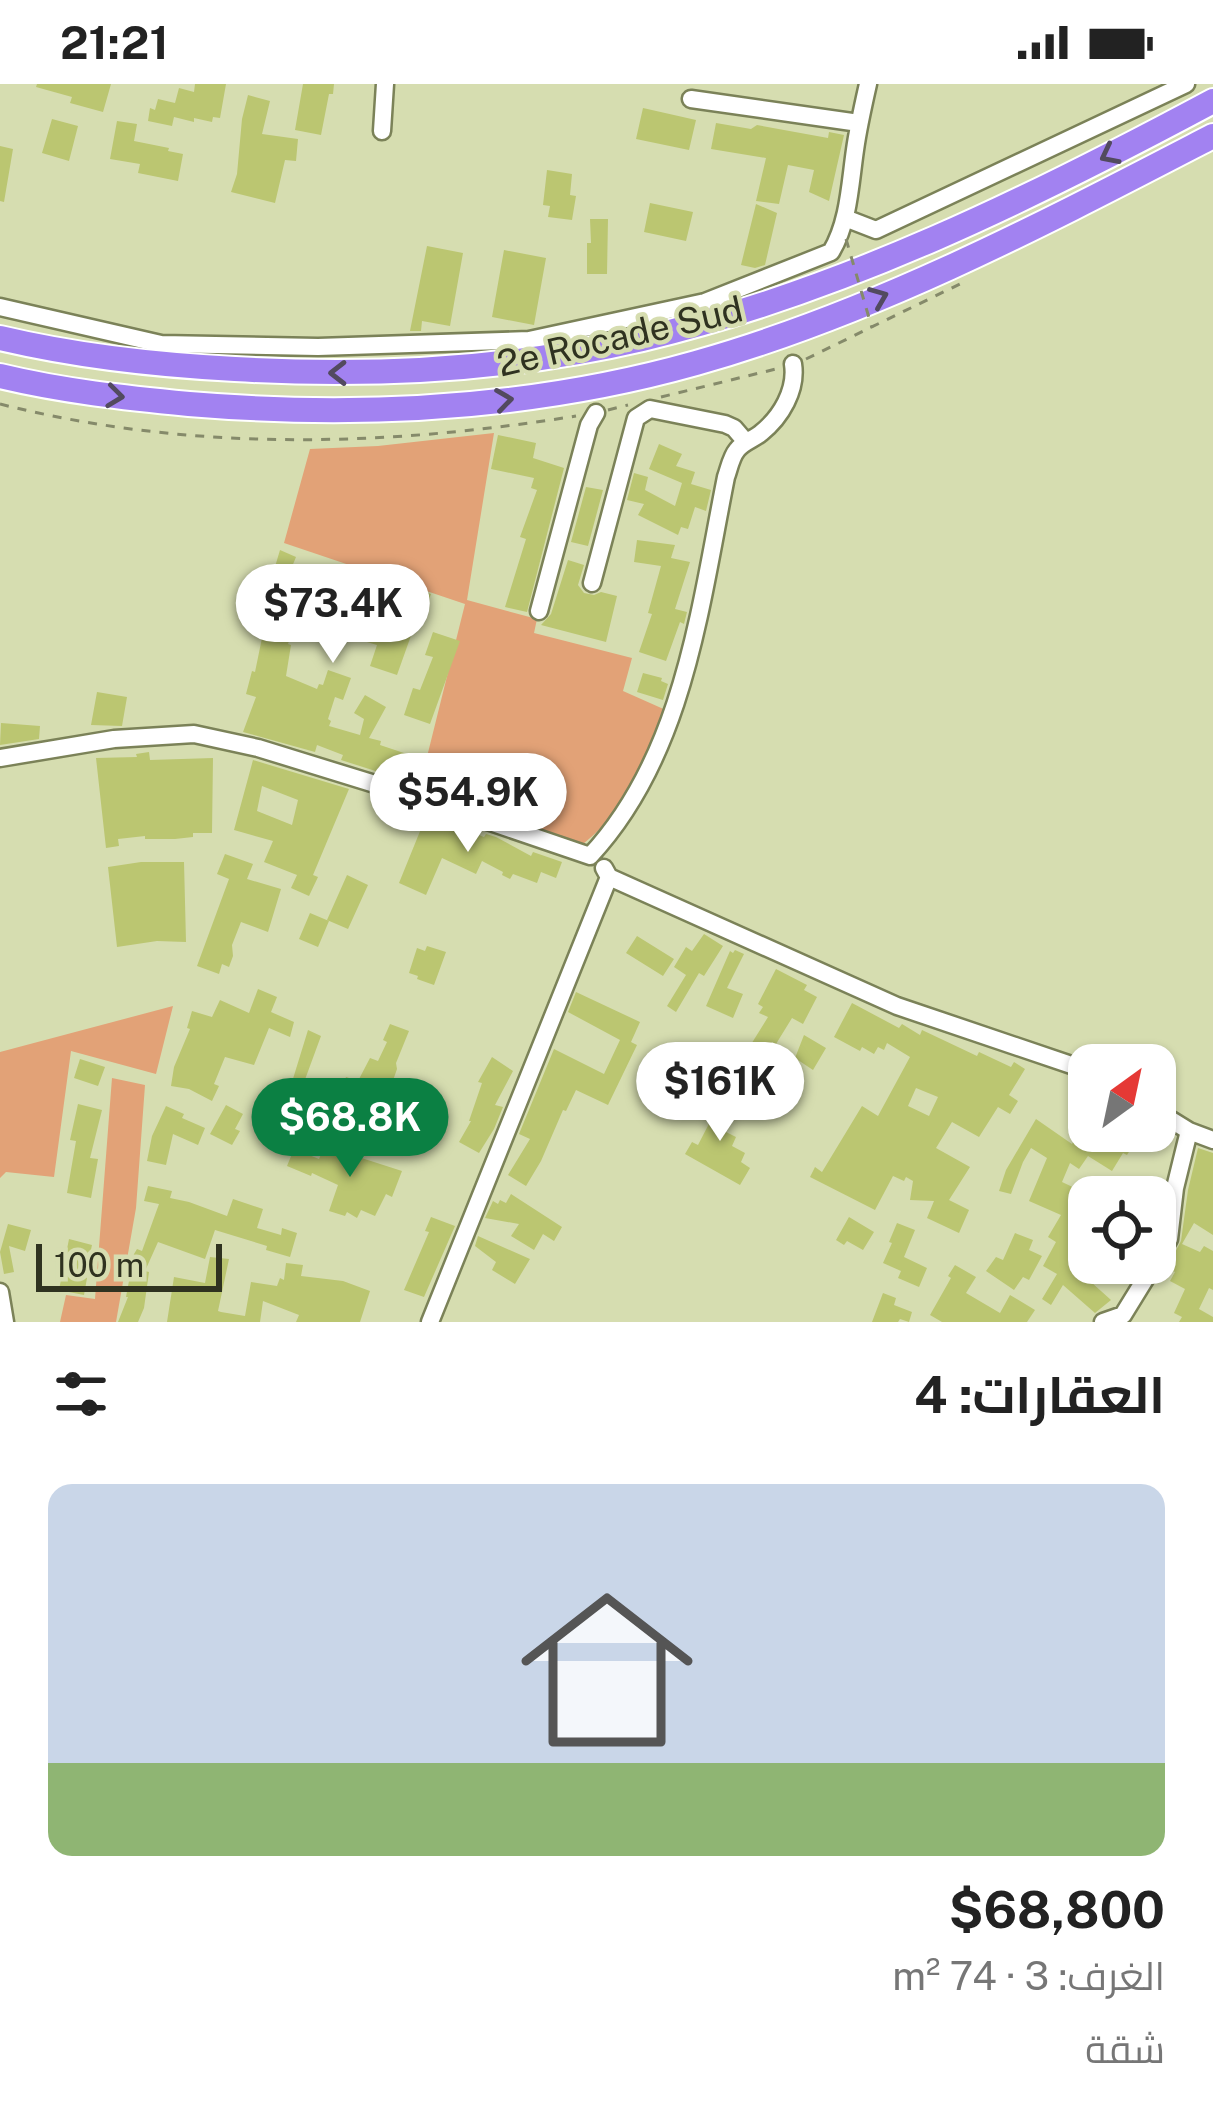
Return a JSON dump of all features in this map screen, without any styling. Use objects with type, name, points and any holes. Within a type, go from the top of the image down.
[{"type":"highway","name":"2e Rocade Sud","points":[[0,338],[145,362],[338,374],[471,366],[642,339],[751,307],[921,244],[1213,101]]},
{"type":"highway","name":"2e Rocade Sud","points":[[0,376],[44,387],[266,410],[474,404],[620,381],[757,343],[919,280],[1213,136]]},
{"type":"street","points":[[382,131],[385,84]]},
{"type":"street","points":[[0,308],[160,344],[318,347],[530,340],[704,302],[831,252],[845,218],[868,84]]},
{"type":"street","points":[[845,218],[877,230],[1186,84]]},
{"type":"street","points":[[691,99],[859,123]]},
{"type":"street","points":[[590,856],[633,800],[672,712],[690,653],[726,477],[738,447],[778,416],[793,383],[793,364]]},
{"type":"street","points":[[592,583],[641,412],[650,409],[725,424],[746,442]]},
{"type":"street","points":[[539,611],[596,413]]},
{"type":"street","points":[[0,758],[90,742],[194,734],[258,748],[590,856],[609,877],[897,1006],[1068,1064]]},
{"type":"street","points":[[430,1322],[609,877]]},
{"type":"street","points":[[1176,1123],[1213,1140]]},
{"type":"street","points":[[1176,1184],[1189,1131]]},
{"type":"street","points":[[1103,1322],[1123,1315],[1142,1284]]},
{"type":"street","points":[[0,1292],[3,1318]]},
{"type":"path","points":[[846,238],[872,328]]},
{"type":"shaded area","points":[[494,433],[467,600],[537,619],[534,633],[632,658],[623,691],[668,711],[621,802],[578,848],[418,793],[465,604],[284,543],[310,449]]},
{"type":"shaded area","points":[[173,1006],[156,1074],[71,1051],[54,1177],[6,1172],[0,1178],[0,1052]]},
{"type":"shaded area","points":[[112,1078],[145,1085],[136,1208],[116,1322],[60,1322],[66,1295],[95,1299]]},
{"type":"building","points":[[37,84],[111,84],[103,112],[70,103],[72,97]]},
{"type":"building","points":[[195,84],[226,84],[220,118],[213,117],[212,122],[194,118],[194,122],[174,117],[172,126],[148,121],[158,99],[175,103],[179,88],[194,92]]},
{"type":"building","points":[[303,84],[334,84],[321,135],[295,130]]},
{"type":"building","points":[[248,95],[270,101],[262,134],[298,139],[296,161],[285,160],[275,203],[231,192]]},
{"type":"building","points":[[643,108],[696,120],[689,150],[636,139]]},
{"type":"building","points":[[52,119],[78,126],[69,161],[42,153]]},
{"type":"building","points":[[117,121],[137,124],[134,141],[183,154],[178,181],[138,173],[140,164],[110,159]]},
{"type":"building","points":[[716,123],[828,138],[829,132],[844,135],[829,201],[809,192],[814,170],[788,165],[779,204],[756,201],[766,158],[711,149]]},
{"type":"building","points":[[0,146],[13,149],[4,202],[0,201]]},
{"type":"building","points":[[547,170],[572,174],[570,195],[576,196],[572,220],[548,217],[550,206],[543,205]]},
{"type":"building","points":[[650,203],[693,212],[686,241],[644,232]]},
{"type":"building","points":[[756,204],[777,213],[765,265],[755,268],[741,265]]},
{"type":"building","points":[[590,219],[608,219],[607,274],[587,274]]},
{"type":"building","points":[[427,246],[463,253],[450,326],[422,321],[421,331],[410,331]]},
{"type":"building","points":[[504,250],[546,258],[534,325],[492,317]]},
{"type":"building","points":[[498,435],[536,443],[533,458],[564,468],[527,612],[505,607],[526,539],[520,537],[537,490],[531,488],[534,478],[491,469]]},
{"type":"building","points":[[659,444],[682,454],[676,466],[695,472],[691,484],[711,490],[706,511],[695,507],[688,529],[681,527],[678,535],[638,515],[644,504],[627,500],[634,473],[648,477],[645,490],[675,506],[682,483],[649,469]]},
{"type":"building","points":[[586,487],[603,490],[588,546],[571,542]]},
{"type":"building","points":[[637,540],[675,545],[671,558],[690,562],[675,609],[687,612],[666,661],[639,652],[661,566],[634,562]]},
{"type":"building","points":[[280,550],[296,557],[287,579],[304,584],[298,604],[340,619],[345,595],[318,584],[330,567],[355,577],[358,569],[431,594],[397,675],[370,666],[377,645],[296,621],[288,644],[286,676],[317,689],[328,670],[351,678],[343,700],[335,697],[329,726],[360,735],[364,719],[354,713],[365,695],[386,707],[369,738],[422,759],[410,782],[341,760],[343,755],[317,745],[315,752],[243,732],[256,697],[246,694],[252,671],[262,638],[268,639],[276,618],[267,615],[272,599],[266,597]]},
{"type":"building","points":[[568,560],[584,565],[578,585],[584,593],[617,596],[606,642],[541,625],[551,614]]},
{"type":"building","points":[[433,632],[460,641],[430,724],[404,715],[413,688],[420,690],[433,657],[425,655]]},
{"type":"building","points":[[643,673],[668,684],[663,700],[637,692]]},
{"type":"building","points":[[97,692],[127,697],[122,726],[91,725]]},
{"type":"building","points":[[1,723],[40,726],[39,739],[0,745]]},
{"type":"building","points":[[149,752],[150,760],[213,758],[212,833],[175,839],[118,839],[119,846],[106,848],[96,758],[137,757]]},
{"type":"building","points":[[253,760],[349,789],[313,875],[318,877],[309,896],[291,888],[297,875],[264,862],[273,841],[234,830]],"holes":[[[262,786],[298,800],[292,825],[257,811]]]},
{"type":"building","points":[[427,814],[484,837],[496,837],[531,856],[533,852],[562,862],[556,878],[541,872],[537,883],[513,874],[510,879],[482,861],[476,874],[442,858],[426,895],[399,883]]},
{"type":"building","points":[[225,854],[253,864],[247,879],[281,889],[268,932],[241,922],[229,967],[222,964],[219,974],[197,966],[229,879],[217,874]]},
{"type":"building","points":[[184,862],[186,942],[117,947],[108,867]]},
{"type":"building","points":[[347,875],[368,885],[348,929],[327,920]]},
{"type":"building","points":[[310,913],[329,921],[318,947],[299,939]]},
{"type":"building","points":[[704,934],[723,946],[704,976],[699,973],[676,1012],[667,1006],[686,975],[674,967],[686,947],[692,951]]},
{"type":"building","points":[[637,936],[674,959],[663,976],[626,953]]},
{"type":"building","points":[[427,946],[446,952],[434,985],[409,973],[417,948],[425,951]]},
{"type":"building","points":[[730,951],[744,954],[727,988],[743,994],[733,1018],[706,1006]]},
{"type":"building","points":[[776,969],[807,985],[804,990],[817,997],[803,1024],[792,1018],[765,1054],[750,1046],[768,1017],[759,1013],[763,1007],[758,1004]]},
{"type":"building","points":[[258,989],[277,997],[271,1012],[294,1022],[290,1037],[269,1028],[254,1065],[225,1057],[212,1101],[171,1086],[192,1011],[212,1017],[220,1000],[249,1013]]},
{"type":"building","points":[[576,992],[640,1022],[631,1042],[637,1045],[608,1105],[576,1090],[526,1186],[508,1175],[530,1139],[519,1134],[554,1049],[604,1074],[620,1040],[568,1012]]},
{"type":"building","points":[[852,1003],[899,1028],[902,1024],[920,1035],[922,1030],[977,1056],[979,1052],[1025,1069],[1009,1095],[1018,1101],[1010,1114],[998,1107],[979,1137],[952,1122],[936,1148],[970,1167],[949,1200],[969,1210],[959,1233],[927,1218],[934,1201],[910,1200],[913,1181],[906,1177],[904,1181],[893,1176],[875,1210],[810,1177],[815,1167],[822,1172],[862,1106],[878,1116],[910,1057],[887,1043],[874,1054],[834,1037]],"holes":[[[916,1088],[938,1097],[929,1116],[908,1106]]]},
{"type":"building","points":[[390,1024],[409,1031],[390,1089],[386,1087],[379,1106],[384,1114],[372,1122],[362,1140],[326,1119],[323,1129],[306,1124],[313,1098],[337,1105],[346,1077],[358,1081],[370,1058],[378,1061]]},
{"type":"building","points":[[308,1030],[321,1036],[303,1085],[292,1082]]},
{"type":"building","points":[[804,1035],[826,1048],[813,1070],[795,1058]]},
{"type":"building","points":[[492,1057],[513,1071],[495,1105],[503,1107],[494,1129],[479,1153],[459,1142],[471,1121],[482,1083],[478,1082]]},
{"type":"building","points":[[80,1059],[105,1067],[98,1086],[74,1078]]},
{"type":"building","points":[[723,1092],[739,1103],[722,1130],[736,1137],[732,1146],[745,1153],[741,1162],[750,1168],[740,1185],[685,1154],[692,1142],[698,1145]]},
{"type":"building","points":[[78,1104],[102,1110],[90,1158],[98,1159],[91,1198],[67,1193]]},
{"type":"building","points":[[226,1105],[243,1114],[232,1145],[210,1134]]},
{"type":"building","points":[[166,1106],[205,1128],[198,1145],[173,1134],[166,1165],[147,1161]]},
{"type":"building","points":[[1036,1119],[1068,1141],[1068,1152],[1129,1152],[1123,1153],[1112,1171],[1088,1156],[1079,1169],[1070,1163],[1062,1182],[1068,1185],[1068,1284],[1093,1284],[1111,1300],[1095,1313],[1063,1285],[1051,1305],[1042,1299],[1057,1274],[1043,1266],[1056,1242],[1048,1237],[1061,1215],[1029,1201],[1047,1158],[1031,1148],[1011,1194],[999,1191]]},
{"type":"building","points":[[324,1147],[347,1158],[349,1154],[402,1171],[392,1197],[386,1194],[375,1216],[361,1210],[357,1218],[329,1211],[338,1185],[287,1166],[294,1149],[319,1159]]},
{"type":"building","points":[[1198,1148],[1213,1153],[1213,1235],[1194,1223],[1182,1244],[1200,1252],[1204,1246],[1213,1251],[1213,1290],[1209,1288],[1199,1309],[1213,1317],[1213,1322],[1179,1322],[1182,1317],[1174,1313],[1185,1289],[1176,1284],[1176,1251]]},
{"type":"building","points":[[148,1186],[172,1191],[170,1198],[227,1216],[233,1199],[263,1209],[257,1228],[281,1235],[282,1228],[297,1233],[290,1257],[215,1230],[205,1259],[158,1242],[145,1271],[149,1272],[138,1322],[118,1322],[128,1297],[134,1254],[137,1249],[142,1251],[159,1204],[144,1201]]},
{"type":"building","points":[[511,1194],[562,1227],[554,1241],[543,1234],[534,1250],[511,1236],[519,1224],[485,1218],[493,1201],[506,1203]]},
{"type":"building","points":[[431,1217],[455,1226],[424,1297],[404,1290]]},
{"type":"building","points":[[849,1217],[874,1232],[863,1250],[836,1240]]},
{"type":"building","points":[[897,1223],[915,1230],[904,1257],[927,1268],[919,1287],[898,1278],[901,1271],[883,1263]]},
{"type":"building","points":[[8,1224],[31,1230],[25,1251],[9,1246],[14,1272],[4,1274],[0,1252]]},
{"type":"building","points":[[1015,1233],[1033,1240],[1029,1250],[1042,1256],[1029,1280],[1023,1277],[1014,1290],[986,1271],[996,1257],[1003,1260]]},
{"type":"building","points":[[478,1236],[530,1259],[515,1284],[492,1270],[496,1262],[475,1246]]},
{"type":"building","points":[[69,1239],[92,1245],[84,1295],[59,1290]]},
{"type":"building","points":[[210,1257],[229,1259],[221,1312],[245,1316],[251,1282],[277,1286],[280,1278],[284,1280],[286,1263],[303,1265],[301,1276],[343,1281],[370,1291],[360,1322],[296,1322],[299,1315],[263,1301],[260,1322],[167,1322],[174,1277],[205,1283]]},
{"type":"building","points":[[955,1265],[976,1277],[966,1293],[1000,1313],[1010,1295],[1035,1310],[1027,1322],[942,1322],[930,1315]]},
{"type":"building","points":[[883,1293],[896,1298],[894,1305],[912,1312],[909,1322],[872,1322]]}]
